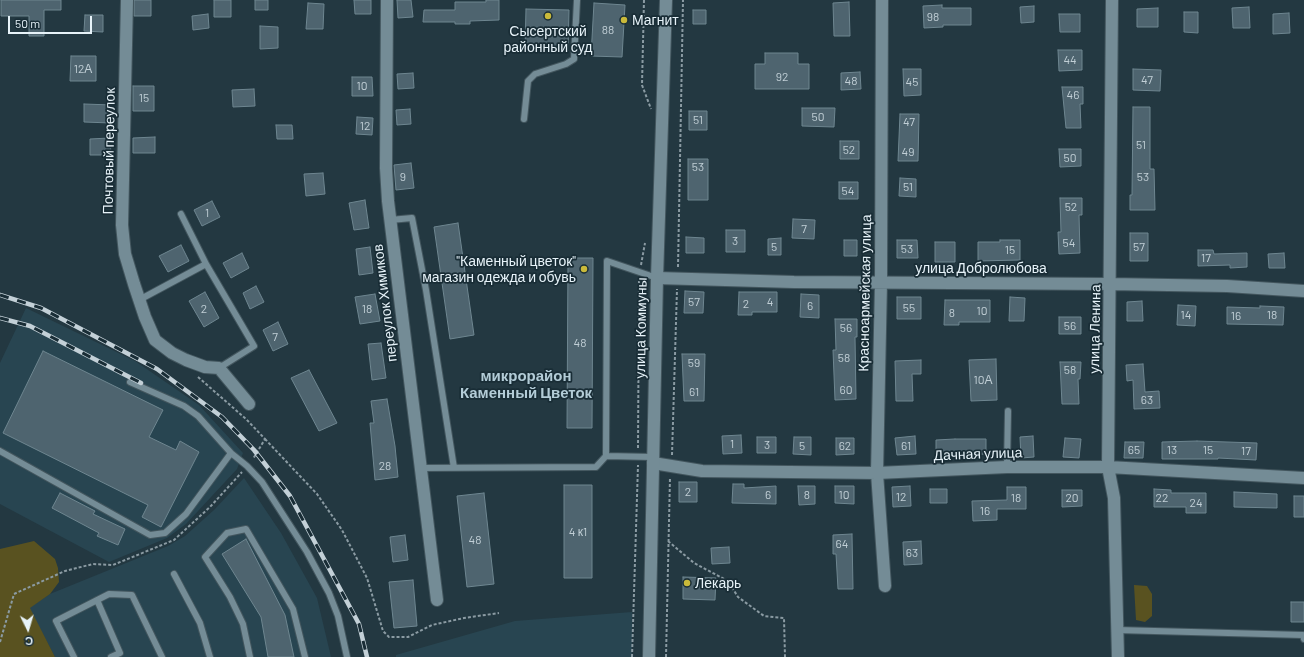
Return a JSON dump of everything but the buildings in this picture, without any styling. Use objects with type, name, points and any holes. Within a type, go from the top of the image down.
[{"type":"street","name":"Почтовый переулок","points":[[127,0],[122,225],[125,254],[139,300],[155,340],[172,353],[186,360],[205,367],[219,368]]},
{"type":"street","name":"переулок Химиков","points":[[388,0],[386,168],[390,220],[437,600]]},
{"type":"street","name":"улица Коммуны","points":[[649,657],[657,278],[666,0]]},
{"type":"street","name":"Красноармейская улица","points":[[882,0],[881,282],[877,473],[885,586]]},
{"type":"street","name":"улица Ленина","points":[[1112,0],[1108,467],[1114,498],[1118,657]]},
{"type":"street","name":"улица Добролюбова","points":[[657,278],[1227,286],[1304,291]]},
{"type":"street","points":[[219,368],[249,404]]},
{"type":"street","name":"Дачная улица","points":[[653,460],[671,465],[702,470],[877,473],[1007,466],[1108,467],[1304,478]]},
{"type":"lane","points":[[524,118],[528,81],[534,74],[566,64],[574,59],[577,0]]},
{"type":"lane","points":[[181,214],[206,264],[254,346],[219,368]]},
{"type":"lane","points":[[390,220],[412,218],[426,290],[454,468]]},
{"type":"lane","points":[[420,468],[596,467],[606,456],[607,261],[657,278]]},
{"type":"lane","points":[[139,300],[206,264]]},
{"type":"lane","points":[[130,382],[184,406],[198,416],[231,453],[247,466],[262,482],[307,552],[329,593],[338,616],[347,657]]},
{"type":"lane","points":[[1007,466],[1008,411]]},
{"type":"lane","points":[[0,451],[150,535],[165,533],[186,514],[231,453]]},
{"type":"lane","points":[[606,456],[638,456],[653,460]]},
{"type":"lane","points":[[250,657],[243,624],[230,597],[205,557],[226,534],[246,530],[293,609],[305,657]]},
{"type":"lane","points":[[174,574],[200,623],[210,657]]},
{"type":"lane","points":[[74,657],[56,621],[109,594],[132,595],[162,657]]},
{"type":"lane","points":[[97,600],[120,653],[111,657]]},
{"type":"lane","points":[[1117,630],[1303,635],[1304,639]]},
{"type":"path","points":[[644,0],[642,85],[651,111]]},
{"type":"path","points":[[666,657],[668,540],[677,279],[683,0]]},
{"type":"path","points":[[632,657],[638,456],[639,272],[647,236]]},
{"type":"path","points":[[193,372],[246,419],[317,494],[342,530],[366,578],[383,631],[389,637],[408,637],[432,625],[498,613]]},
{"type":"path","points":[[0,642],[14,594],[65,571],[92,564],[113,565],[174,540],[210,507],[247,466],[265,439]]},
{"type":"path","points":[[668,540],[694,563],[728,581],[738,597],[764,616],[784,618],[786,657]]},
{"type":"shaded area","points":[[26,308],[135,361],[199,405],[243,453],[237,469],[186,524],[167,538],[109,562],[0,504],[0,363]]},
{"type":"shaded area","points":[[244,478],[281,533],[317,598],[331,657],[55,657],[29,608],[50,594],[168,546],[185,536],[214,510]]},
{"type":"shaded area","points":[[34,541],[55,559],[58,568],[59,582],[50,594],[30,608],[55,657],[0,657],[0,549]]},
{"type":"shaded area","points":[[1134,585],[1147,586],[1152,594],[1152,616],[1145,622],[1136,620]]},
{"type":"shaded area","points":[[632,612],[632,657],[396,657],[396,655],[515,621]]},
{"type":"railway","points":[[0,295],[41,308],[157,369],[222,417],[254,450],[290,496],[359,624],[367,657]]},
{"type":"railway","points":[[0,318],[30,326],[141,383]]},
{"type":"place","name":"Сысертский районный суд","points":[[548,16]]},
{"type":"place","name":"Магнит","points":[[624,20]]},
{"type":"place","name":"\"Каменный цветок\" магазин одежда и обувь","points":[[584,269]]},
{"type":"place","name":"Лекарь","points":[[687,583]]},
{"type":"district","name":"микрорайон Каменный Цветок","points":[[526,384]]}]
